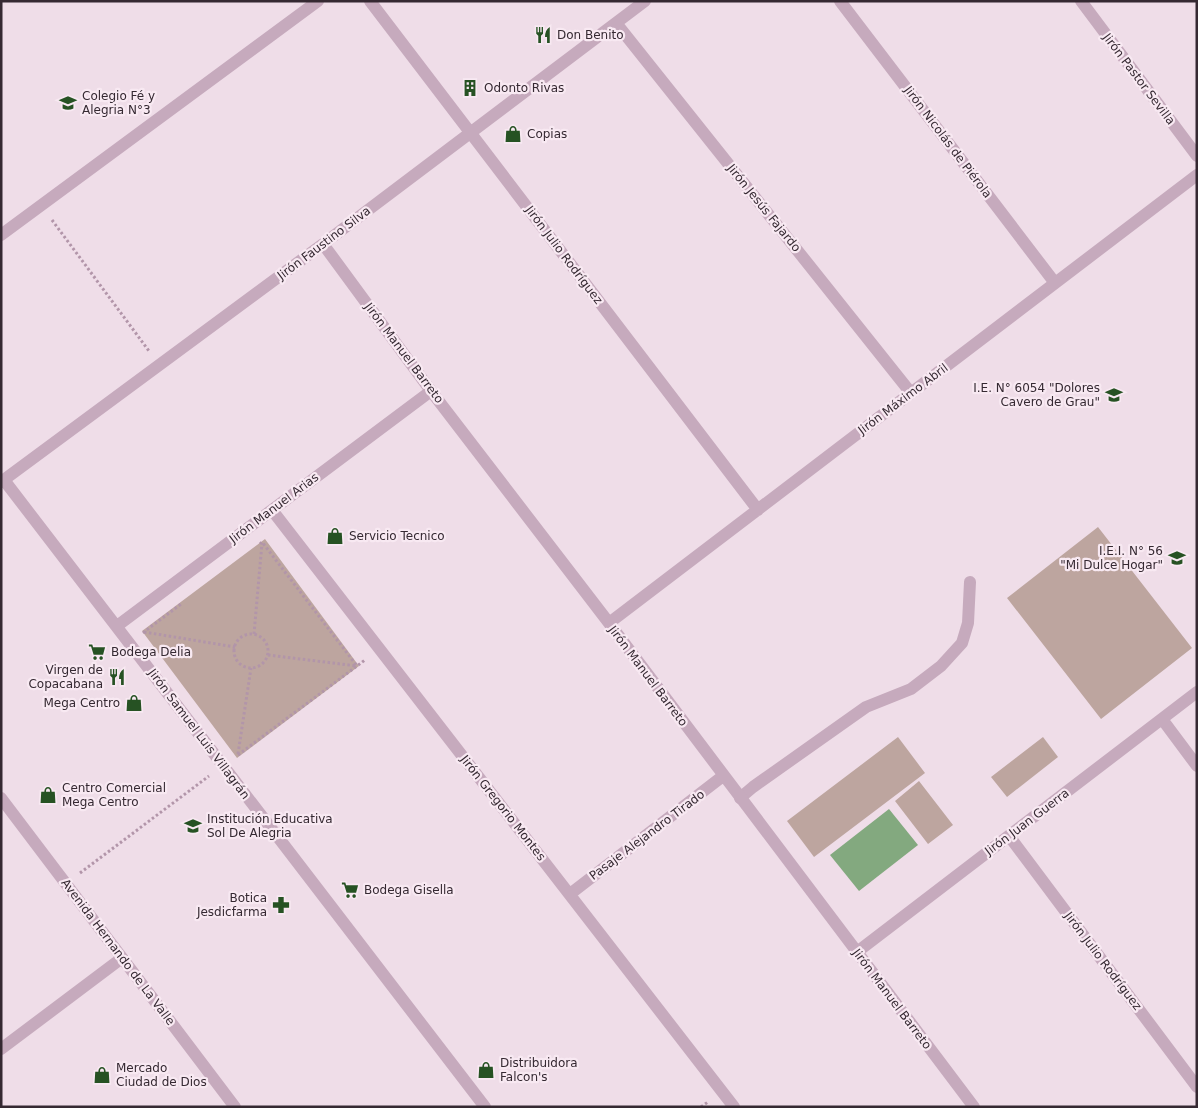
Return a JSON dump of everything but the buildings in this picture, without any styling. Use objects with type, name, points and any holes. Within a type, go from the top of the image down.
[{"type":"street","points":[[1,235],[318,1]]},
{"type":"street","name":"Jirón Julio Rodríguez","points":[[370,1],[758,510]]},
{"type":"street","name":"Jirón Faustino Silva","points":[[3,481],[323,244],[645,1]]},
{"type":"street","name":"Jirón Nicolás de Piérola","points":[[840,1],[1055,284]]},
{"type":"street","name":"Jirón Pastor Sevilla","points":[[1081,1],[1197,156]]},
{"type":"street","name":"Jirón Jesús Fajardo","points":[[616,23],[911,393]]},
{"type":"street","name":"Jirón Máximo Abril","points":[[609,623],[1197,176]]},
{"type":"street","name":"Jirón Manuel Barreto","points":[[323,244],[431,391],[609,623],[974,1107]]},
{"type":"street","name":"Jirón Manuel Arias","points":[[117,626],[431,391]]},
{"type":"street","name":"Jirón Samuel Luis Villagrán","points":[[3,481],[117,626],[485,1107]]},
{"type":"street","name":"Jirón Gregorio Montes","points":[[272,510],[734,1107]]},
{"type":"street","points":[[740,798],[866,706],[911,688],[941,666],[962,643],[968,623],[970,582]]},
{"type":"street","name":"Jirón Juan Guerra","points":[[857,952],[1197,692]]},
{"type":"street","points":[[1162,719],[1197,766]]},
{"type":"street","name":"Pasaje Alejandro Tirado","points":[[570,894],[724,776]]},
{"type":"street","name":"Avenida Hernando de La Valle","points":[[1,798],[235,1107]]},
{"type":"street","name":"Jirón Julio Rodríguez","points":[[1008,836],[1197,1087]]},
{"type":"street","points":[[1,1050],[122,958]]},
{"type":"path","points":[[41,205],[159,364]]},
{"type":"path","points":[[254,634],[262,542],[272,510]]},
{"type":"path","points":[[254,548],[262,542]]},
{"type":"path","points":[[262,542],[357,666],[268,654]]},
{"type":"path","points":[[144,632],[183,602]]},
{"type":"path","points":[[117,626],[234,647]]},
{"type":"path","points":[[144,632],[150,640]]},
{"type":"path","points":[[254,634],[264,640],[268,647],[268,654],[265,661],[259,666],[251,668],[238,662],[234,655],[234,647],[244,635],[254,634]]},
{"type":"path","points":[[232,748],[237,755],[251,668]]},
{"type":"shaded area","points":[[1098,527],[1192,648],[1101,719],[1007,598]]},
{"type":"shaded area","points":[[265,539],[359,666],[237,758],[142,631]]},
{"type":"shaded area","points":[[898,737],[925,773],[814,857],[787,821]]},
{"type":"shaded area","points":[[1043,737],[1058,757],[1007,797],[991,777]]},
{"type":"shaded area","points":[[919,781],[953,825],[928,844],[895,801]]},
{"type":"shaded area","points":[[889,809],[918,845],[859,891],[830,855]]},
{"type":"place","name":"Don Benito","points":[[543,35]]},
{"type":"place","name":"Odonto Rivas","points":[[470,88]]},
{"type":"place","name":"Colegio Fé y Alegria N°3","points":[[68,103]]},
{"type":"place","name":"Copias","points":[[513,134]]},
{"type":"place","name":"I.E. N° 6054 \"Dolores Cavero de Grau\"","points":[[1114,395]]},
{"type":"place","name":"Servicio Tecnico","points":[[335,536]]},
{"type":"place","name":"I.E.I. N° 56 \"Mi Dulce Hogar\"","points":[[1177,558]]},
{"type":"place","name":"Bodega Delia","points":[[97,652]]},
{"type":"place","name":"Virgen de Copacabana","points":[[117,677]]},
{"type":"place","name":"Mega Centro","points":[[134,703]]},
{"type":"place","name":"Centro Comercial Mega Centro","points":[[48,795]]},
{"type":"place","name":"Institución Educativa Sol De Alegria","points":[[193,826]]},
{"type":"place","name":"Bodega Gisella","points":[[350,890]]},
{"type":"place","name":"Botica Jesdicfarma","points":[[281,905]]},
{"type":"place","name":"Distribuidora Falcon's","points":[[486,1070]]},
{"type":"place","name":"Mercado Ciudad de Dios","points":[[102,1075]]}]
